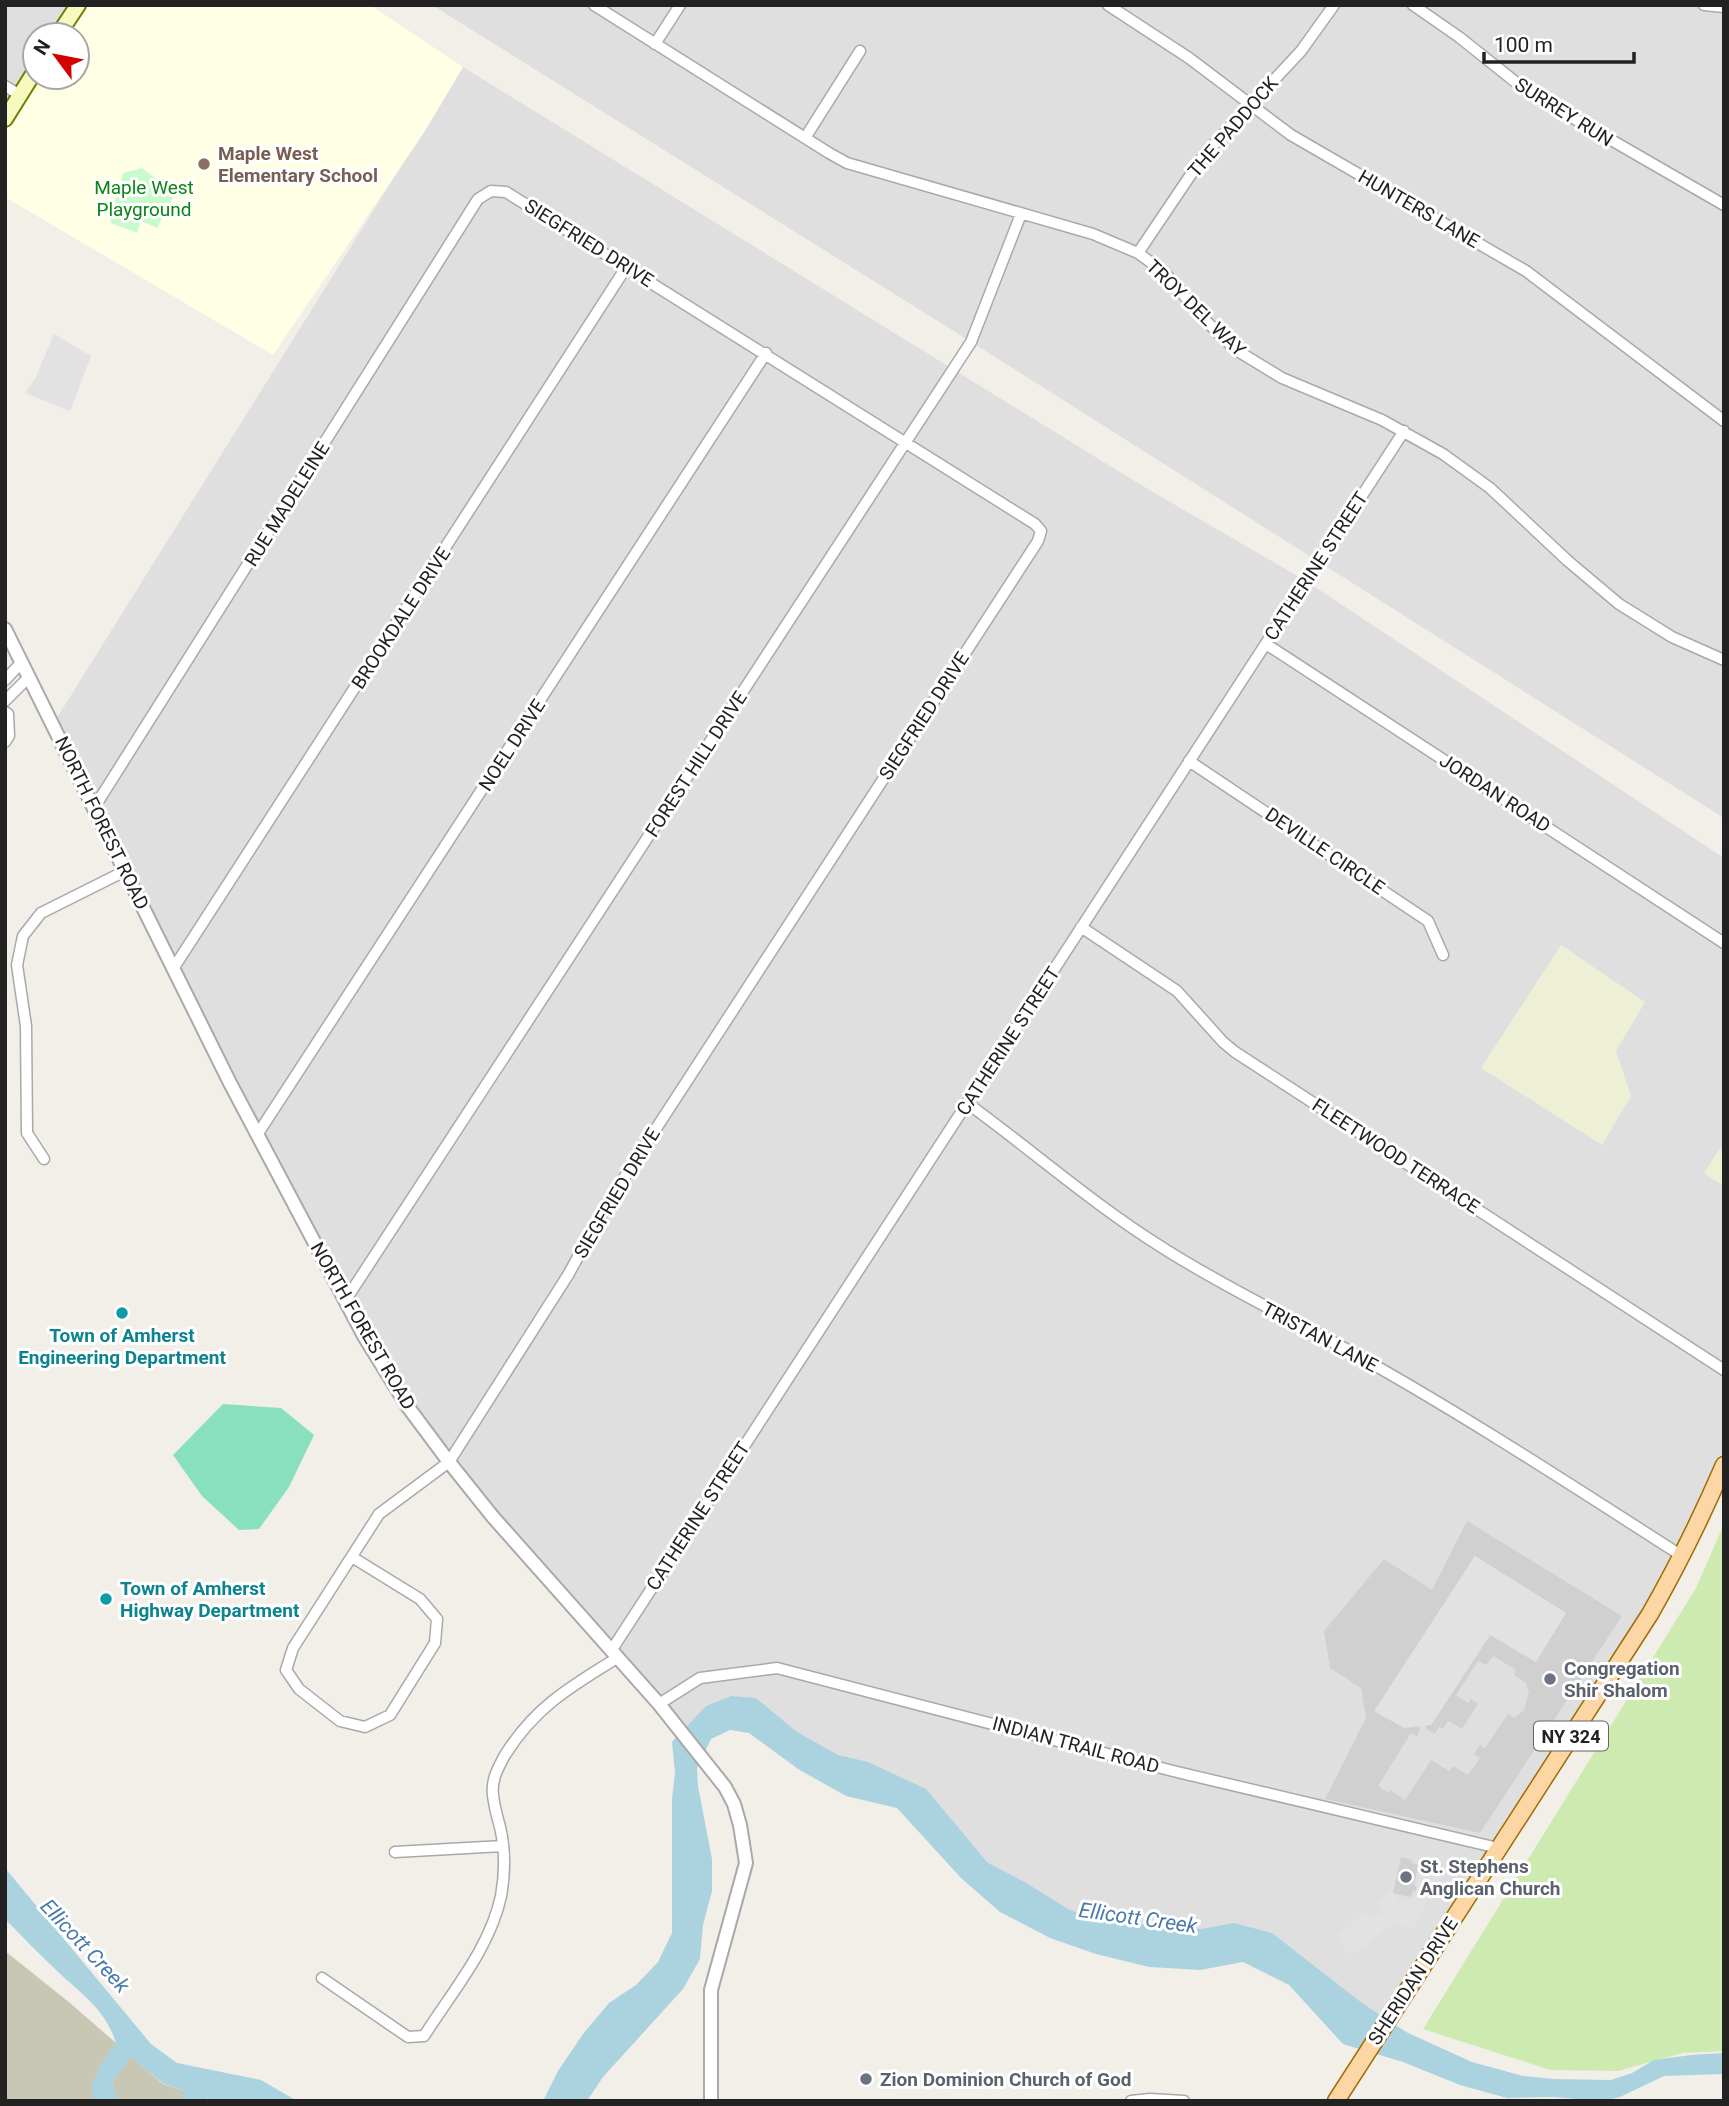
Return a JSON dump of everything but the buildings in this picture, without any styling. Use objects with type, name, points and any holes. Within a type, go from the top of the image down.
[{"type":"main road","points":[[67,21],[78,5]]},
{"type":"main road","points":[[5,119],[22,91]]},
{"type":"main road","name":"SHERIDAN DRIVE","points":[[1336,2101],[1650,1614],[1704,1512],[1724,1465]]},
{"type":"street","name":"TROY DEL WAY","points":[[594,5],[847,163],[1093,234],[1138,253],[1164,272],[1220,336],[1247,358],[1282,378],[1404,431],[1443,454],[1490,488],[1568,561],[1619,604],[1672,637],[1724,660]]},
{"type":"street","points":[[655,44],[680,5]]},
{"type":"street","name":"HUNTERS LANE","points":[[1108,5],[1189,58],[1249,106],[1291,135],[1526,271],[1724,421]]},
{"type":"street","name":"THE PADDOCK","points":[[1138,253],[1203,155],[1301,51],[1334,5]]},
{"type":"street","name":"SURREY RUN","points":[[1413,5],[1459,37],[1528,92],[1724,205]]},
{"type":"street","points":[[1704,5],[1724,7]]},
{"type":"street","points":[[805,138],[860,51]]},
{"type":"street","points":[[5,86],[20,95]]},
{"type":"street","name":"SIEGFRIED DRIVE","points":[[449,1462],[568,1275],[609,1201],[1038,541],[1041,531],[1035,524],[766,353],[506,192],[491,191],[478,199]]},
{"type":"street","name":"RUE MADELEINE","points":[[94,808],[478,199]]},
{"type":"street","name":"FOREST HILL DRIVE","points":[[345,1301],[971,341],[1021,214]]},
{"type":"street","name":"BROOKDALE DRIVE","points":[[173,969],[627,266]]},
{"type":"street","name":"NOEL DRIVE","points":[[257,1135],[766,353]]},
{"type":"street","name":"CATHERINE STREET","points":[[614,1655],[967,1103],[1404,431]]},
{"type":"street","name":"NORTH FOREST ROAD","points":[[5,629],[257,1135],[345,1301],[408,1408],[493,1517],[659,1704],[713,1771],[734,1804],[746,1863],[711,1990],[711,2101]]},
{"type":"street","name":"JORDAN ROAD","points":[[1266,644],[1724,943]]},
{"type":"street","points":[[5,680],[21,663]]},
{"type":"street","points":[[5,701],[29,677]]},
{"type":"street","points":[[5,712],[8,714],[9,736],[5,742]]},
{"type":"street","name":"DEVILLE CIRCLE","points":[[1189,761],[1428,921],[1443,956]]},
{"type":"street","points":[[44,1159],[27,1133],[26,1026],[16,965],[23,936],[41,913],[125,871]]},
{"type":"street","name":"FLEETWOOD TERRACE","points":[[1081,927],[1177,991],[1235,1052],[1724,1370]]},
{"type":"street","name":"TRISTAN LANE","points":[[967,1103],[1078,1189],[1161,1247],[1242,1295],[1352,1352],[1417,1390],[1682,1556]]},
{"type":"street","points":[[352,1557],[420,1599],[437,1619],[435,1643],[390,1714],[365,1727],[340,1721],[299,1689],[286,1670],[293,1648],[379,1514],[449,1462]]},
{"type":"street","points":[[322,1978],[408,2037],[424,2036],[488,1933],[501,1893],[503,1846],[493,1796],[493,1781],[497,1769],[520,1731],[553,1699],[614,1655]]},
{"type":"street","name":"INDIAN TRAIL ROAD","points":[[659,1704],[700,1678],[777,1668],[1173,1771],[1498,1848]]},
{"type":"street","points":[[395,1852],[503,1846]]},
{"type":"street","points":[[1131,2101],[1184,2101]]},
{"type":"shaded area","points":[[5,5],[77,5],[67,21],[21,21],[21,90],[5,114]]},
{"type":"shaded area","name":"Maple West Elementary School","points":[[78,5],[370,5],[463,67],[425,131],[273,355],[5,197],[5,119],[25,91],[91,91],[91,21],[67,21]]},
{"type":"shaded area","points":[[432,5],[1724,5],[1724,818],[968,340]]},
{"type":"shaded area","points":[[463,67],[1141,485],[1306,581],[1724,858],[1724,1461],[1683,1556],[1380,2033],[1255,1946],[1188,1952],[986,1887],[929,1806],[725,1712],[691,1746],[493,1517],[364,1336],[53,724]]},
{"type":"shaded area","points":[[54,334],[91,356],[70,411],[25,393],[35,379]]},
{"type":"shaded area","points":[[1561,945],[1645,1002],[1616,1051],[1631,1096],[1602,1145],[1481,1068]]},
{"type":"shaded area","points":[[1720,1148],[1724,1150],[1724,1186],[1704,1173]]},
{"type":"shaded area","name":"Congregation Shir Shalom","points":[[1467,1521],[1622,1616],[1480,1833],[1325,1799],[1366,1718],[1361,1688],[1330,1668],[1324,1631],[1384,1559],[1432,1590]],"holes":[[[1474,1556],[1566,1613],[1490,1635],[1431,1725],[1426,1725],[1426,1729],[1435,1734],[1439,1727],[1443,1729],[1448,1721],[1462,1729],[1478,1704],[1471,1699],[1468,1703],[1456,1695],[1478,1661],[1486,1665],[1493,1656],[1516,1670],[1514,1675],[1526,1683],[1529,1692],[1524,1710],[1514,1718],[1508,1714],[1485,1748],[1480,1745],[1474,1754],[1480,1758],[1468,1775],[1453,1766],[1449,1771],[1431,1760],[1405,1800],[1378,1786],[1411,1733],[1417,1736],[1420,1730],[1419,1725],[1403,1728]]]},
{"type":"shaded area","points":[[1475,1556],[1566,1613],[1536,1662],[1490,1635],[1431,1725],[1404,1728],[1374,1711]]},
{"type":"shaded area","name":"St. Stephens Anglican Church","points":[[1401,1857],[1418,1865],[1414,1885],[1416,1891],[1413,1891],[1411,1897],[1393,1893]]},
{"type":"shaded area","points":[[1419,1863],[1440,1871],[1440,1877],[1413,1928],[1393,1924],[1350,1956],[1337,1937],[1365,1912],[1375,1916],[1381,1914],[1377,1901],[1392,1891],[1401,1904],[1416,1896]]},
{"type":"shaded area","points":[[5,1951],[163,2084],[214,2101],[5,2101]]},
{"type":"green space","name":"Maple West Playground","points":[[142,168],[175,193],[157,228],[141,221],[137,233],[111,223],[109,208],[118,196],[123,173]]},
{"type":"green space","points":[[223,1404],[281,1408],[314,1435],[289,1487],[259,1529],[239,1530],[202,1496],[173,1455]]},
{"type":"green space","points":[[1724,1524],[1724,2051],[1683,2053],[1618,2071],[1550,2070],[1423,2029],[1696,1588]]},
{"type":"water","points":[[731,1696],[756,1698],[797,1732],[838,1755],[868,1762],[926,1789],[988,1863],[1068,1909],[1091,1918],[1202,1929],[1234,1923],[1272,1933],[1362,2003],[1406,2032],[1472,2062],[1523,2076],[1611,2080],[1632,2073],[1654,2060],[1724,2053],[1724,2074],[1664,2076],[1620,2097],[1603,2101],[1552,2097],[1507,2098],[1460,2085],[1403,2062],[1343,2044],[1289,1985],[1243,1962],[1200,1970],[1149,1967],[1096,1954],[1050,1938],[1000,1912],[961,1878],[897,1808],[846,1796],[798,1769],[749,1733],[730,1730],[711,1739],[697,1768],[712,1859],[712,1891],[703,1925],[700,1959],[683,1989],[603,2077],[587,2101],[543,2101],[558,2071],[583,2034],[609,2003],[636,1985],[658,1962],[672,1933],[672,1799],[675,1773],[672,1742],[706,1706]]},
{"type":"water","points":[[5,1868],[151,2044],[177,2063],[261,2080],[297,2101],[214,2101],[207,2098],[205,2101],[181,2101],[184,2091],[164,2084],[131,2057],[113,2082],[117,2101],[94,2101],[94,2078],[116,2043],[105,2020],[91,2002],[5,1919]]},
{"type":"place","name":"Maple West Elementary School","points":[[204,164]]},
{"type":"place","name":"Town of Amherst Engineering Department","points":[[122,1313]]},
{"type":"place","name":"Town of Amherst Highway Department","points":[[106,1599]]},
{"type":"place","name":"Congregation Shir Shalom","points":[[1550,1679]]},
{"type":"place","name":"St. Stephens Anglican Church","points":[[1406,1877]]},
{"type":"place","name":"Zion Dominion Church of God","points":[[866,2079]]},
{"type":"water label","name":"Ellicott Creek","points":[[1138,1918]]},
{"type":"water label","name":"Ellicott Creek","points":[[85,1946]]}]
